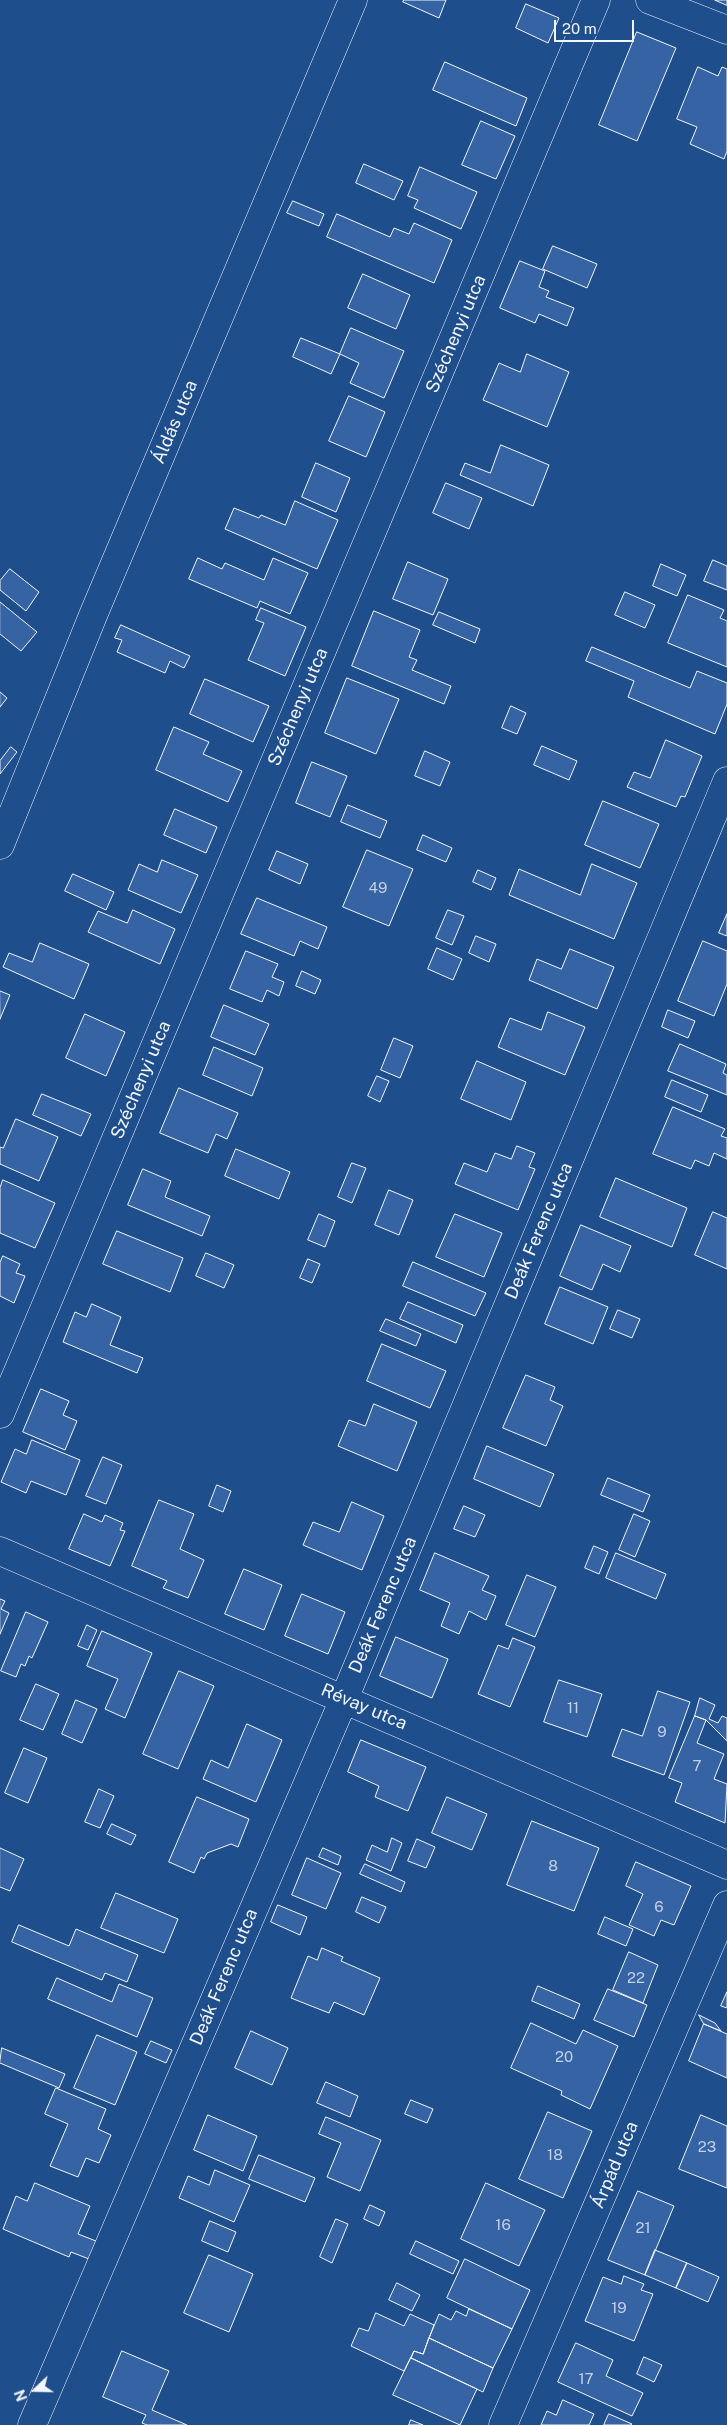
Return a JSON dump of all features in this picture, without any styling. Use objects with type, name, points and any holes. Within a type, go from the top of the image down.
[{"type":"street","name":"Áldás utca","points":[[0,845],[94,613],[353,0]]},
{"type":"street","name":"Széchenyi utca","points":[[0,1414],[596,0]]},
{"type":"street","points":[[650,0],[727,30]]},
{"type":"street","name":"Deák Ferenc utca","points":[[32,2425],[344,1699],[727,781]]},
{"type":"street","name":"Révay utca","points":[[0,1550],[727,1865]]},
{"type":"street","name":"Árpád utca","points":[[503,2425],[727,1905]]},
{"type":"building","points":[[404,0],[446,0],[439,18],[403,2]]},
{"type":"building","points":[[715,0],[727,0],[727,5]]},
{"type":"building","points":[[526,4],[559,18],[548,43],[516,28]]},
{"type":"building","points":[[637,32],[676,48],[637,141],[599,125]]},
{"type":"building","points":[[445,62],[527,98],[516,126],[433,90]]},
{"type":"building","points":[[698,67],[718,76],[722,67],[727,69],[727,151],[724,159],[690,144],[697,127],[677,119]]},
{"type":"building","points":[[481,121],[515,136],[496,179],[462,165]]},
{"type":"building","points":[[364,164],[403,181],[394,200],[356,183]]},
{"type":"building","points":[[420,167],[477,192],[461,229],[414,208],[418,200],[408,196]]},
{"type":"building","points":[[293,201],[324,214],[319,226],[287,213]]},
{"type":"building","points":[[337,214],[390,237],[394,228],[409,234],[414,223],[452,240],[434,283],[327,237]]},
{"type":"building","points":[[553,246],[597,264],[587,288],[543,269]]},
{"type":"building","points":[[520,261],[545,271],[539,287],[549,291],[546,297],[574,308],[567,326],[539,314],[535,323],[500,308]]},
{"type":"building","points":[[363,274],[410,295],[396,329],[348,308]]},
{"type":"building","points":[[351,328],[404,351],[384,398],[350,383],[359,363],[340,354]]},
{"type":"building","points":[[301,338],[340,354],[331,374],[293,357]]},
{"type":"building","points":[[527,354],[569,372],[547,427],[483,400],[499,363],[520,372]]},
{"type":"building","points":[[349,396],[385,412],[366,457],[329,441]]},
{"type":"building","points":[[501,445],[549,465],[533,506],[460,475],[465,463],[490,473]]},
{"type":"building","points":[[316,463],[350,478],[336,512],[302,497]]},
{"type":"building","points":[[446,483],[482,498],[469,529],[433,513]]},
{"type":"building","points":[[295,501],[338,520],[317,569],[225,529],[234,508],[259,518],[261,515],[285,525]]},
{"type":"building","points":[[198,558],[222,569],[225,563],[264,580],[273,558],[308,573],[290,614],[260,601],[257,608],[189,579]]},
{"type":"building","points":[[713,560],[727,566],[727,590],[704,581]]},
{"type":"building","points":[[408,562],[448,579],[433,615],[393,599]]},
{"type":"building","points":[[661,564],[686,575],[677,596],[653,586]]},
{"type":"building","points":[[10,569],[39,592],[26,611],[0,590],[0,581]]},
{"type":"building","points":[[625,592],[655,605],[645,628],[615,615]]},
{"type":"building","points":[[688,595],[724,610],[720,618],[727,621],[727,667],[668,643]]},
{"type":"building","points":[[0,602],[37,632],[21,651],[0,634]]},
{"type":"building","points":[[261,608],[306,627],[285,676],[248,660],[264,623],[256,620]]},
{"type":"building","points":[[374,611],[420,630],[409,657],[417,660],[412,670],[451,686],[444,704],[352,666]]},
{"type":"building","points":[[439,612],[480,629],[475,643],[433,625]]},
{"type":"building","points":[[121,625],[190,656],[184,668],[170,661],[165,673],[117,652],[122,640],[115,638]]},
{"type":"building","points":[[592,647],[690,688],[697,671],[727,683],[727,704],[715,734],[628,697],[634,681],[586,661]]},
{"type":"building","points":[[347,678],[399,699],[376,754],[325,733]]},
{"type":"building","points":[[205,679],[269,706],[253,742],[190,714]]},
{"type":"building","points":[[0,692],[7,698],[0,707]]},
{"type":"building","points":[[511,706],[526,713],[517,734],[502,728]]},
{"type":"building","points":[[174,727],[209,742],[203,754],[242,771],[228,802],[156,770]]},
{"type":"building","points":[[666,740],[702,756],[685,797],[681,796],[676,807],[627,787],[634,772],[650,778]]},
{"type":"building","points":[[542,746],[577,761],[569,780],[534,765]]},
{"type":"building","points":[[11,747],[17,752],[0,774],[0,761]]},
{"type":"building","points":[[425,751],[450,762],[440,786],[415,776]]},
{"type":"building","points":[[312,762],[347,776],[330,817],[296,803]]},
{"type":"building","points":[[603,801],[659,824],[640,868],[585,845]]},
{"type":"building","points":[[348,805],[387,821],[380,838],[341,822]]},
{"type":"building","points":[[175,809],[217,827],[206,853],[164,835]]},
{"type":"building","points":[[423,835],[452,848],[446,862],[417,850]]},
{"type":"building","points":[[367,850],[413,869],[389,926],[343,907]]},
{"type":"building","points":[[277,851],[308,864],[300,884],[269,870]]},
{"type":"building","points":[[162,860],[198,875],[181,913],[128,890],[139,864],[157,872]]},
{"type":"building","points":[[592,864],[637,883],[614,939],[509,895],[519,869],[580,895]]},
{"type":"building","points":[[478,870],[496,878],[491,890],[473,882]]},
{"type":"building","points":[[73,874],[114,892],[106,910],[65,891]]},
{"type":"building","points":[[257,898],[327,927],[318,949],[300,941],[294,956],[241,934]]},
{"type":"building","points":[[133,910],[175,929],[160,964],[88,932],[98,911],[127,923]]},
{"type":"building","points":[[448,910],[464,916],[452,945],[436,938]]},
{"type":"building","points":[[727,914],[727,936],[719,933]]},
{"type":"building","points":[[476,936],[496,944],[489,962],[469,953]]},
{"type":"building","points":[[703,941],[727,951],[727,984],[714,1016],[678,1001]]},
{"type":"building","points":[[40,943],[89,964],[74,999],[3,967],[9,953],[32,962]]},
{"type":"building","points":[[437,948],[462,959],[453,980],[428,969]]},
{"type":"building","points":[[570,949],[614,967],[597,1009],[529,980],[537,959],[561,969]]},
{"type":"building","points":[[246,951],[278,964],[272,977],[284,982],[279,996],[267,990],[262,1002],[230,989]]},
{"type":"building","points":[[302,971],[321,980],[315,994],[296,986]]},
{"type":"building","points":[[0,991],[10,995],[0,1019]]},
{"type":"building","points":[[224,1005],[269,1024],[255,1055],[211,1037]]},
{"type":"building","points":[[668,1010],[695,1021],[688,1038],[662,1027]]},
{"type":"building","points":[[548,1012],[585,1027],[565,1075],[498,1047],[510,1018],[541,1030]]},
{"type":"building","points":[[85,1014],[125,1032],[106,1076],[66,1058]]},
{"type":"building","points":[[394,1038],[413,1046],[400,1078],[381,1070]]},
{"type":"building","points":[[680,1044],[726,1064],[723,1073],[727,1075],[727,1095],[668,1071]]},
{"type":"building","points":[[214,1047],[263,1068],[252,1096],[203,1075]]},
{"type":"building","points":[[477,1061],[526,1082],[511,1120],[461,1099]]},
{"type":"building","points":[[377,1076],[389,1081],[380,1102],[368,1096]]},
{"type":"building","points":[[672,1080],[708,1095],[701,1112],[665,1097]]},
{"type":"building","points":[[179,1088],[238,1113],[227,1139],[216,1134],[208,1153],[160,1133]]},
{"type":"building","points":[[42,1094],[91,1114],[81,1136],[33,1115]]},
{"type":"building","points":[[673,1107],[725,1129],[721,1136],[727,1138],[727,1159],[714,1153],[709,1166],[695,1160],[691,1169],[653,1154]]},
{"type":"building","points":[[16,1119],[58,1137],[39,1181],[0,1164],[0,1147],[3,1148]]},
{"type":"building","points":[[517,1146],[535,1153],[529,1167],[535,1169],[518,1210],[455,1184],[464,1163],[487,1172],[495,1153],[511,1159]]},
{"type":"building","points":[[236,1149],[290,1172],[279,1199],[225,1176]]},
{"type":"building","points":[[352,1163],[366,1168],[352,1203],[338,1197]]},
{"type":"building","points":[[143,1169],[171,1181],[165,1197],[210,1216],[202,1236],[128,1205]]},
{"type":"building","points":[[616,1178],[687,1208],[672,1247],[600,1217]]},
{"type":"building","points":[[3,1180],[55,1203],[35,1248],[0,1233],[0,1188]]},
{"type":"building","points":[[389,1190],[413,1200],[399,1235],[375,1225]]},
{"type":"building","points":[[713,1212],[727,1218],[727,1269],[695,1255]]},
{"type":"building","points":[[319,1214],[335,1221],[325,1247],[308,1240]]},
{"type":"building","points":[[455,1214],[502,1233],[484,1277],[436,1257]]},
{"type":"building","points":[[581,1225],[631,1246],[620,1272],[603,1264],[592,1290],[560,1276]]},
{"type":"building","points":[[117,1231],[183,1258],[170,1292],[103,1264]]},
{"type":"building","points":[[206,1253],[234,1265],[224,1288],[196,1276]]},
{"type":"building","points":[[3,1256],[20,1264],[16,1273],[25,1276],[14,1303],[0,1296],[0,1263]]},
{"type":"building","points":[[308,1259],[320,1264],[312,1283],[300,1278]]},
{"type":"building","points":[[413,1262],[486,1293],[475,1316],[403,1286]]},
{"type":"building","points":[[560,1287],[608,1307],[593,1344],[545,1324]]},
{"type":"building","points":[[408,1302],[463,1325],[456,1343],[400,1319]]},
{"type":"building","points":[[92,1304],[121,1317],[110,1345],[143,1358],[137,1373],[63,1342],[75,1312],[86,1317]]},
{"type":"building","points":[[618,1310],[640,1319],[632,1338],[610,1329]]},
{"type":"building","points":[[386,1319],[421,1334],[416,1346],[380,1331]]},
{"type":"building","points":[[382,1344],[446,1371],[430,1408],[367,1381]]},
{"type":"building","points":[[526,1375],[555,1387],[550,1400],[563,1406],[546,1446],[503,1428]]},
{"type":"building","points":[[41,1389],[69,1401],[63,1415],[77,1421],[65,1450],[23,1432]]},
{"type":"building","points":[[374,1404],[417,1422],[397,1471],[338,1446],[349,1420],[365,1426]]},
{"type":"building","points":[[32,1440],[80,1460],[66,1495],[31,1481],[26,1493],[1,1482],[15,1449],[26,1454]]},
{"type":"building","points":[[487,1446],[554,1474],[540,1507],[474,1479]]},
{"type":"building","points":[[103,1457],[122,1465],[106,1504],[86,1496]]},
{"type":"building","points":[[608,1478],[650,1495],[643,1512],[601,1495]]},
{"type":"building","points":[[217,1485],[231,1491],[223,1512],[209,1506]]},
{"type":"building","points":[[159,1500],[194,1514],[180,1549],[204,1560],[188,1598],[163,1588],[167,1581],[132,1566]]},
{"type":"building","points":[[352,1502],[384,1516],[362,1570],[303,1545],[313,1522],[339,1532]]},
{"type":"building","points":[[464,1506],[485,1515],[475,1537],[454,1529]]},
{"type":"building","points":[[84,1514],[102,1522],[105,1515],[123,1523],[120,1530],[125,1531],[110,1566],[69,1549]]},
{"type":"building","points":[[634,1514],[650,1521],[635,1557],[619,1550]]},
{"type":"building","points":[[594,1546],[608,1552],[599,1574],[585,1568]]},
{"type":"building","points":[[435,1553],[489,1576],[482,1590],[496,1596],[486,1620],[469,1611],[459,1634],[441,1626],[450,1603],[420,1590]]},
{"type":"building","points":[[616,1553],[666,1574],[656,1599],[606,1578]]},
{"type":"building","points":[[244,1569],[282,1585],[264,1630],[225,1614]]},
{"type":"building","points":[[527,1575],[556,1587],[535,1637],[506,1625]]},
{"type":"building","points":[[302,1594],[345,1612],[328,1654],[285,1636]]},
{"type":"building","points":[[0,1599],[5,1601],[1,1609],[9,1613],[0,1634]]},
{"type":"building","points":[[26,1612],[48,1622],[32,1658],[29,1656],[25,1666],[21,1664],[16,1677],[1,1671]]},
{"type":"building","points":[[87,1625],[97,1630],[88,1650],[78,1646]]},
{"type":"building","points":[[102,1631],[152,1653],[125,1718],[105,1709],[118,1679],[87,1666]]},
{"type":"building","points":[[396,1637],[448,1659],[432,1698],[380,1676]]},
{"type":"building","points":[[513,1638],[535,1647],[510,1707],[478,1694],[498,1645],[508,1649]]},
{"type":"building","points":[[179,1671],[214,1686],[178,1769],[143,1754]]},
{"type":"building","points":[[559,1680],[602,1694],[587,1737],[544,1722]]},
{"type":"building","points":[[36,1684],[59,1694],[43,1730],[20,1720]]},
{"type":"building","points":[[658,1691],[690,1702],[664,1775],[612,1756],[622,1729],[642,1736]]},
{"type":"building","points":[[700,1698],[715,1705],[709,1719],[718,1723],[722,1716],[727,1718],[727,1741],[706,1720],[695,1716]]},
{"type":"building","points":[[76,1700],[97,1709],[82,1743],[62,1734]]},
{"type":"building","points":[[695,1716],[706,1720],[697,1743],[724,1754],[714,1779],[727,1784],[725,1823],[675,1802],[682,1783],[669,1778]]},
{"type":"building","points":[[247,1724],[282,1740],[256,1802],[203,1779],[211,1760],[228,1768]]},
{"type":"building","points":[[361,1740],[426,1767],[408,1811],[375,1797],[379,1786],[348,1772]]},
{"type":"building","points":[[24,1748],[47,1758],[28,1803],[5,1793]]},
{"type":"building","points":[[99,1789],[114,1796],[100,1828],[85,1822]]},
{"type":"building","points":[[197,1797],[249,1819],[238,1847],[231,1844],[207,1853],[204,1859],[201,1857],[194,1873],[169,1862]]},
{"type":"building","points":[[447,1797],[487,1814],[472,1850],[432,1833]]},
{"type":"building","points":[[532,1821],[599,1848],[574,1911],[507,1885]]},
{"type":"building","points":[[112,1824],[136,1835],[131,1845],[107,1834]]},
{"type":"building","points":[[392,1838],[402,1843],[391,1871],[366,1860],[372,1845],[387,1852]]},
{"type":"building","points":[[417,1839],[435,1847],[426,1868],[408,1861]]},
{"type":"building","points":[[0,1848],[24,1859],[10,1891],[0,1887]]},
{"type":"building","points":[[323,1848],[341,1856],[338,1865],[319,1857]]},
{"type":"building","points":[[307,1858],[341,1873],[326,1909],[292,1895]]},
{"type":"building","points":[[636,1862],[691,1886],[674,1925],[661,1920],[654,1936],[629,1925],[643,1894],[626,1886]]},
{"type":"building","points":[[365,1864],[405,1882],[401,1892],[360,1874]]},
{"type":"building","points":[[116,1893],[178,1919],[164,1953],[101,1928]]},
{"type":"building","points":[[362,1897],[386,1907],[379,1923],[356,1912]]},
{"type":"building","points":[[278,1905],[307,1917],[300,1935],[271,1922]]},
{"type":"building","points":[[605,1917],[633,1929],[626,1946],[598,1934]]},
{"type":"building","points":[[19,1925],[69,1946],[76,1929],[138,1955],[127,1982],[105,1973],[102,1980],[12,1942]]},
{"type":"building","points":[[322,1948],[343,1957],[341,1961],[380,1978],[364,2015],[334,2002],[329,2013],[291,1998],[308,1956],[317,1960]]},
{"type":"building","points":[[629,1952],[658,1965],[643,2003],[613,1990]]},
{"type":"building","points":[[57,1978],[112,2002],[119,1984],[153,1998],[137,2037],[48,1999]]},
{"type":"building","points":[[538,1986],[580,2004],[574,2019],[532,2001]]},
{"type":"building","points":[[608,1989],[647,2005],[634,2037],[594,2020]]},
{"type":"building","points":[[727,1992],[727,2008],[721,2006]]},
{"type":"building","points":[[699,2015],[715,2023],[721,2031],[704,2024]]},
{"type":"building","points":[[531,2023],[576,2044],[583,2030],[618,2046],[590,2109],[561,2095],[562,2091],[511,2068]]},
{"type":"building","points":[[704,2024],[727,2034],[727,2078],[689,2061]]},
{"type":"building","points":[[251,2031],[288,2048],[272,2085],[235,2068]]},
{"type":"building","points":[[97,2035],[137,2052],[115,2105],[74,2088]]},
{"type":"building","points":[[151,2041],[172,2050],[166,2063],[145,2054]]},
{"type":"building","points":[[2,2048],[65,2074],[59,2088],[0,2063]]},
{"type":"building","points":[[326,2082],[358,2096],[350,2117],[317,2103]]},
{"type":"building","points":[[56,2088],[106,2109],[98,2129],[111,2135],[99,2163],[86,2158],[78,2177],[50,2166],[68,2124],[45,2114]]},
{"type":"building","points":[[411,2100],[433,2109],[427,2123],[405,2114]]},
{"type":"building","points":[[548,2112],[592,2131],[563,2198],[519,2179]]},
{"type":"building","points":[[208,2115],[257,2136],[243,2171],[194,2150]]},
{"type":"building","points":[[701,2115],[727,2126],[727,2188],[679,2169]]},
{"type":"building","points":[[326,2117],[381,2140],[360,2191],[327,2177],[341,2143],[319,2134]]},
{"type":"building","points":[[259,2155],[315,2178],[305,2202],[249,2179]]},
{"type":"building","points":[[215,2170],[250,2185],[234,2222],[179,2198],[188,2176],[209,2185]]},
{"type":"building","points":[[35,2183],[90,2206],[78,2234],[96,2241],[89,2259],[71,2252],[69,2257],[3,2229],[16,2196],[27,2201]]},
{"type":"building","points":[[486,2183],[545,2210],[519,2266],[461,2239]]},
{"type":"building","points":[[638,2191],[674,2206],[645,2275],[608,2260]]},
{"type":"building","points":[[370,2205],[385,2212],[379,2226],[364,2219]]},
{"type":"building","points":[[336,2219],[348,2224],[332,2263],[320,2257]]},
{"type":"building","points":[[210,2221],[236,2232],[228,2252],[202,2241]]},
{"type":"building","points":[[416,2241],[459,2261],[453,2274],[410,2254]]},
{"type":"building","points":[[655,2250],[687,2263],[676,2288],[645,2275]]},
{"type":"building","points":[[209,2255],[253,2274],[229,2332],[184,2313]]},
{"type":"building","points":[[465,2259],[530,2290],[512,2329],[447,2298]]},
{"type":"building","points":[[687,2263],[719,2277],[708,2302],[676,2288]]},
{"type":"building","points":[[624,2276],[644,2284],[641,2290],[653,2294],[634,2341],[585,2321],[603,2277],[621,2284]]},
{"type":"building","points":[[397,2283],[420,2295],[412,2311],[389,2300]]},
{"type":"building","points":[[469,2309],[512,2329],[493,2368],[429,2338],[439,2314],[451,2320],[456,2311],[466,2316]]},
{"type":"building","points":[[376,2313],[404,2326],[410,2314],[434,2325],[423,2354],[414,2351],[404,2371],[351,2346],[359,2328],[368,2331]]},
{"type":"building","points":[[429,2338],[493,2368],[483,2392],[411,2358],[414,2351],[423,2354]]},
{"type":"building","points":[[576,2343],[613,2360],[606,2376],[643,2393],[632,2416],[558,2382]]},
{"type":"building","points":[[122,2351],[169,2371],[152,2410],[187,2425],[147,2425],[142,2423],[146,2415],[103,2397]]},
{"type":"building","points":[[644,2357],[662,2365],[654,2382],[637,2374]]},
{"type":"building","points":[[411,2358],[477,2389],[460,2425],[393,2395]]},
{"type":"building","points":[[563,2400],[594,2414],[589,2425],[541,2425],[547,2411],[556,2415]]},
{"type":"building","points":[[609,2414],[632,2424],[604,2425]]},
{"type":"building","points":[[411,2420],[423,2425],[409,2425]]}]
